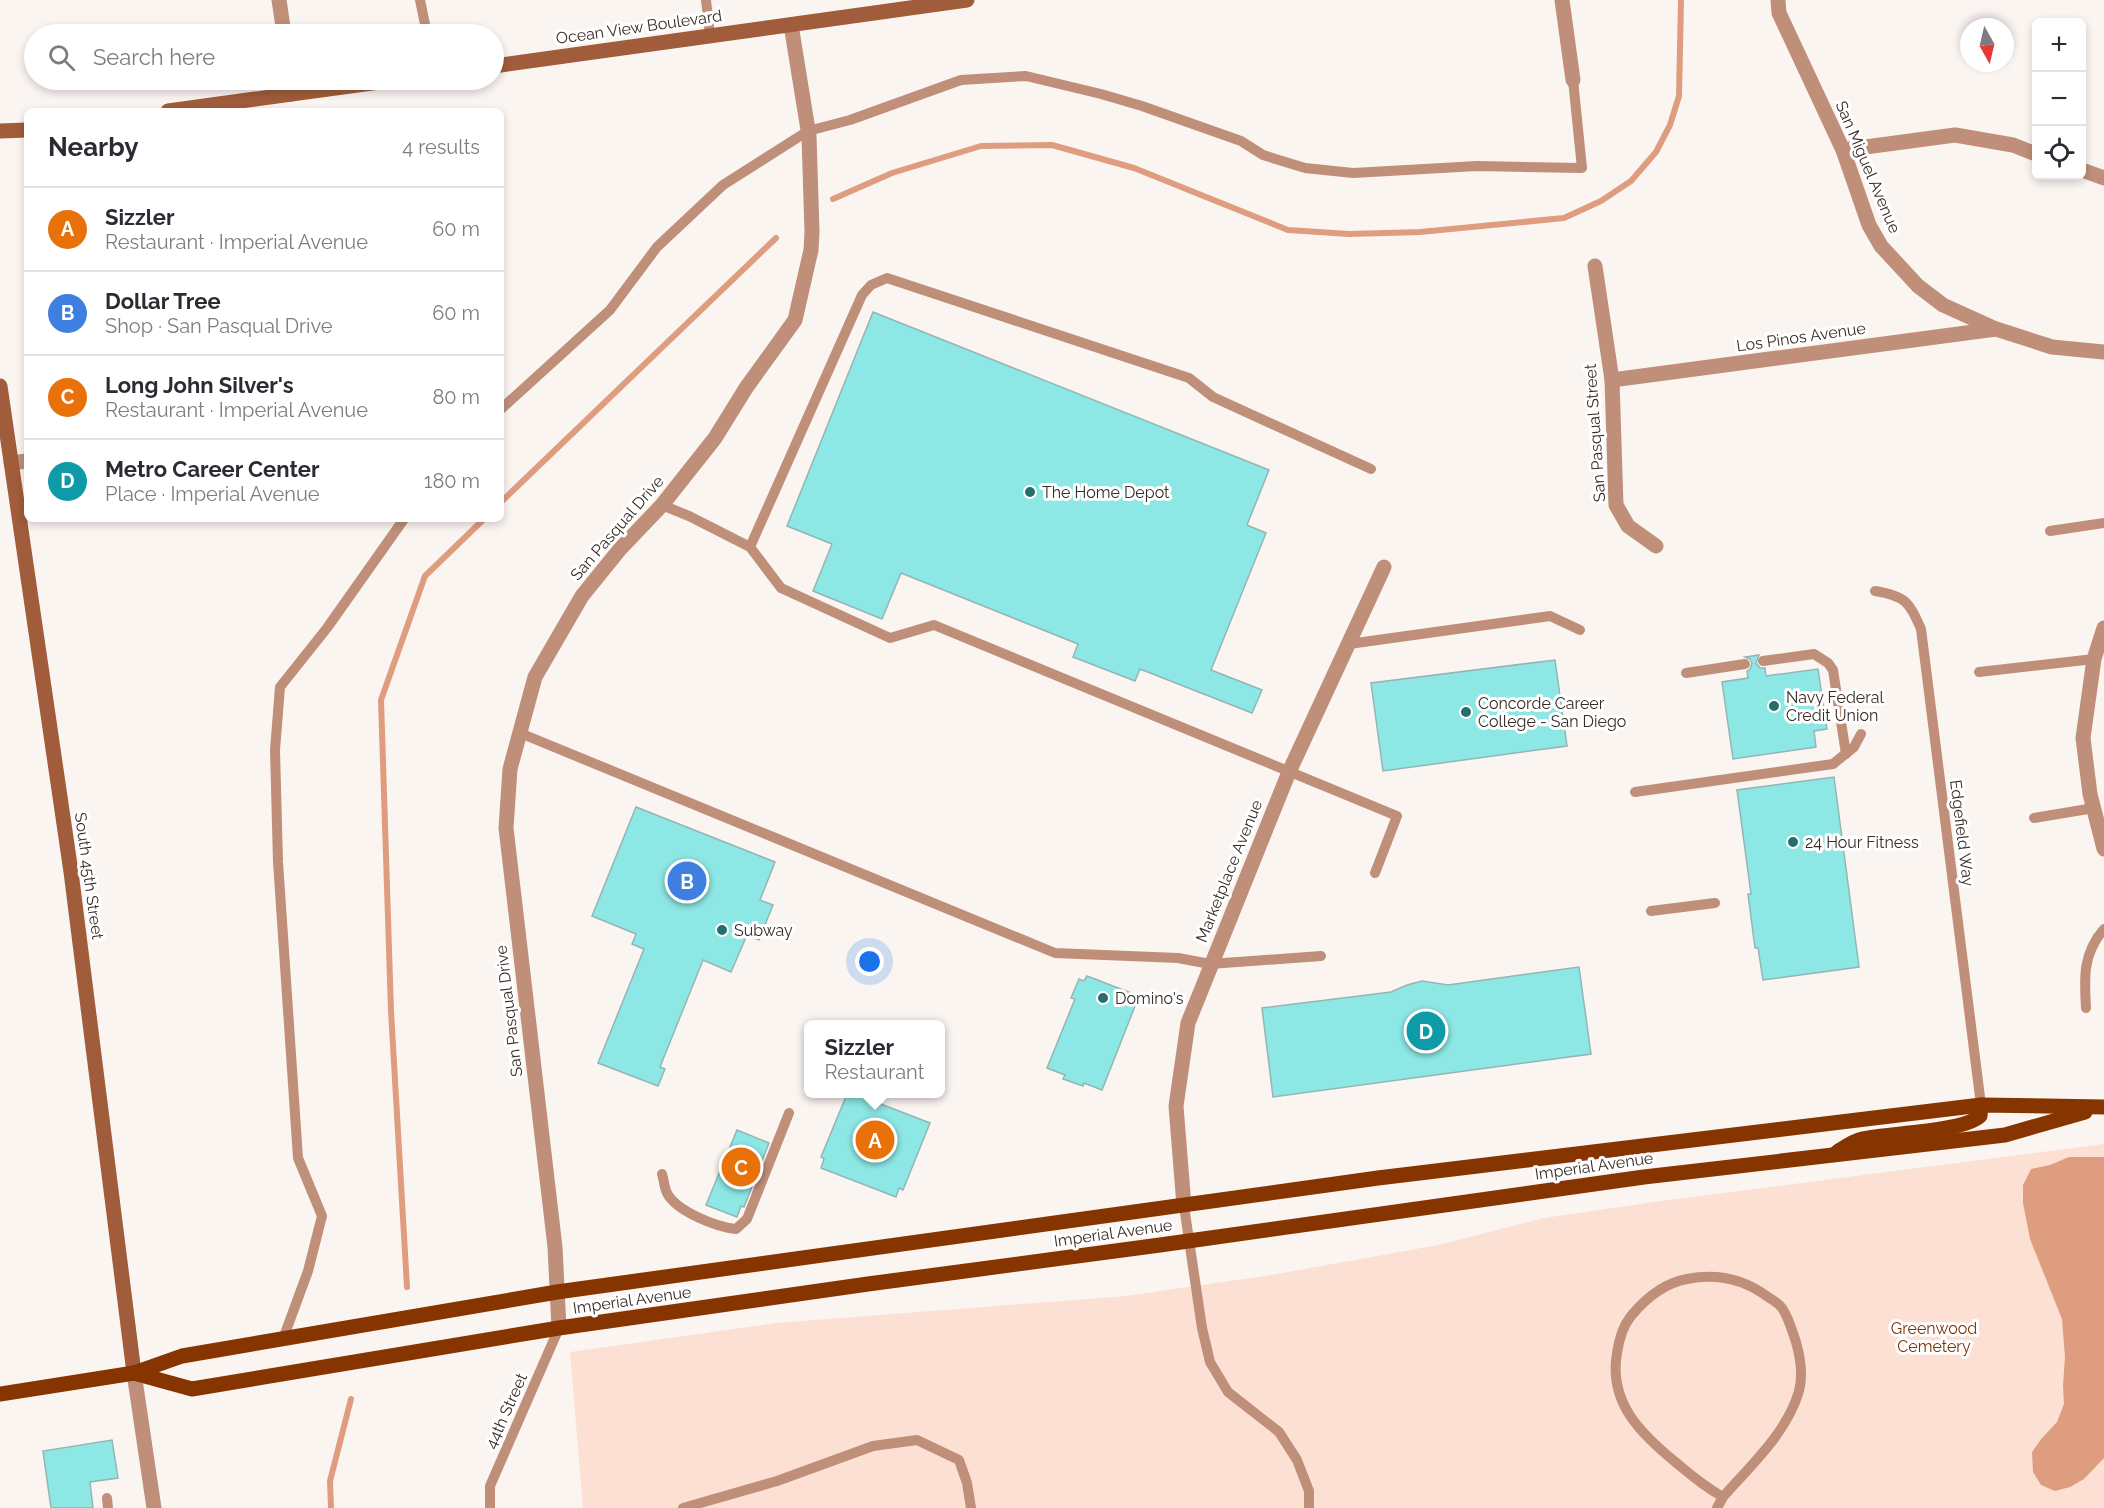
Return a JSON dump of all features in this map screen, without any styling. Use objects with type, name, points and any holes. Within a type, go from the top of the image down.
[{"type":"main road","name":"Imperial Avenue","points":[[0,1394],[134,1372],[177,1357],[557,1292],[1401,1175],[1981,1105],[2101,1107]]},
{"type":"main road","points":[[1832,1155],[1861,1139],[1927,1131],[1974,1122],[1980,1116],[1981,1105]]},
{"type":"main road","name":"Imperial Avenue","points":[[134,1372],[192,1389],[559,1328],[861,1285],[1644,1177],[2005,1135],[2101,1107]]},
{"type":"street","points":[[279,0],[283,24]]},
{"type":"street","name":"Ocean View Boulevard","points":[[504,65],[968,0]]},
{"type":"street","points":[[1562,0],[1573,80]]},
{"type":"street","name":"San Miguel Avenue","points":[[1778,0],[1779,13],[1843,150],[1869,225],[1881,246],[1918,286],[1943,304],[1996,329],[2052,347],[2104,352]]},
{"type":"street","name":"San Pasqual Drive","points":[[559,1328],[555,1246],[506,828],[510,770],[535,677],[582,596],[620,549],[662,505],[715,438],[746,388],[795,320],[811,250],[808,131],[791,25]]},
{"type":"street","points":[[211,108],[276,90]]},
{"type":"street","points":[[0,131],[24,130]]},
{"type":"street","points":[[1843,150],[1955,135],[2013,145],[2032,152]]},
{"type":"street","points":[[2086,171],[2104,178]]},
{"type":"street","name":"San Pasqual Street","points":[[1595,266],[1612,380],[1616,505],[1628,526],[1656,546]]},
{"type":"street","name":"Los Pinos Avenue","points":[[1612,380],[1996,329]]},
{"type":"street","name":"South 45th Street","points":[[0,386],[71,872],[134,1372]]},
{"type":"street","points":[[11,464],[24,462]]},
{"type":"street","name":"Marketplace Avenue","points":[[1184,1206],[1176,1106],[1188,1023],[1289,772],[1384,567]]},
{"type":"street","points":[[2104,628],[2094,659],[2083,738],[2094,808],[2104,849]]},
{"type":"street","points":[[134,1372],[154,1508]]},
{"type":"lane","points":[[420,0],[424,24]]},
{"type":"lane","points":[[706,0],[710,36]]},
{"type":"lane","points":[[504,406],[610,310],[657,247],[723,185],[808,131],[850,120],[961,80],[1026,76],[1142,106],[1240,141],[1263,155],[1305,168],[1353,173],[1477,166],[1582,168],[1573,80]]},
{"type":"lane","points":[[750,547],[862,295],[871,285],[887,278],[1189,378],[1213,397],[1371,469]]},
{"type":"lane","points":[[662,505],[750,547],[781,588],[890,638],[934,625],[1397,816],[1375,873]]},
{"type":"lane","points":[[283,1338],[308,1271],[322,1216],[298,1158],[278,862],[275,750],[280,687],[327,628],[402,522]]},
{"type":"lane","points":[[2050,531],[2104,523]]},
{"type":"lane","name":"Edgefield Way","points":[[1875,591],[1895,594],[1912,607],[1921,629],[1981,1105]]},
{"type":"lane","points":[[1349,644],[1550,616],[1580,630]]},
{"type":"lane","points":[[1763,661],[1814,654],[1828,663],[1833,670],[1846,754]]},
{"type":"lane","points":[[1979,672],[2094,659]]},
{"type":"lane","points":[[1686,673],[1746,664]]},
{"type":"lane","points":[[520,733],[1055,953],[1178,958],[1210,964],[1321,956]]},
{"type":"lane","points":[[1635,792],[1833,764],[1854,747],[1862,734]]},
{"type":"lane","points":[[2034,818],[2094,808]]},
{"type":"lane","points":[[1651,911],[1715,903]]},
{"type":"lane","points":[[2086,1008],[2084,975],[2088,956],[2096,938],[2104,929]]},
{"type":"lane","points":[[662,1174],[667,1193],[680,1207],[721,1227],[736,1229],[747,1220],[789,1113]]},
{"type":"lane","points":[[1184,1206],[1210,1362],[1228,1392],[1279,1432],[1298,1460],[1309,1491],[1309,1508]]},
{"type":"lane","points":[[1717,1508],[1723,1497],[1780,1429],[1794,1404],[1799,1390],[1798,1349],[1782,1307],[1761,1291],[1729,1278],[1686,1279],[1670,1284],[1650,1295],[1626,1323],[1618,1342],[1615,1361],[1617,1384],[1625,1408],[1637,1427],[1652,1443],[1708,1488],[1723,1497]]},
{"type":"lane","name":"44th Street","points":[[490,1508],[490,1486],[559,1328]]},
{"type":"lane","points":[[683,1508],[777,1481],[873,1446],[917,1440],[959,1460],[967,1483],[971,1508]]},
{"type":"green space","name":"Greenwood Cemetery","points":[[2104,1144],[2104,1508],[583,1508],[570,1352],[776,1323],[1126,1296],[1271,1275],[1438,1245],[1544,1218]]},
{"type":"shaded area","points":[[2069,1157],[2104,1157],[2104,1458],[2084,1479],[2070,1487],[2055,1491],[2041,1485],[2033,1472],[2032,1452],[2057,1422],[2064,1404],[2065,1357],[2062,1319],[2030,1239],[2023,1203],[2023,1185],[2031,1169],[2050,1165]]},
{"type":"building","name":"The Home Depot","points":[[873,312],[1269,470],[1247,525],[1266,533],[1211,670],[1262,690],[1252,713],[1140,669],[1135,681],[1073,657],[1078,644],[901,573],[882,619],[813,591],[832,544],[787,526]]},
{"type":"building","name":"Navy Federal Credit Union","points":[[1759,655],[1756,663],[1760,668],[1765,668],[1766,676],[1818,669],[1827,729],[1814,731],[1816,747],[1733,759],[1722,682],[1748,678],[1747,671],[1752,663],[1745,657]]},
{"type":"building","name":"Concorde Career College - San Diego","points":[[1555,660],[1567,746],[1383,771],[1371,683]]},
{"type":"building","name":"24 Hour Fitness","points":[[1834,777],[1859,967],[1763,980],[1758,948],[1755,948],[1748,894],[1751,894],[1737,790]]},
{"type":"building","points":[[636,807],[775,862],[760,900],[773,905],[759,940],[747,935],[731,972],[703,960],[660,1067],[665,1069],[658,1086],[598,1063],[644,949],[632,944],[636,934],[592,916]]},
{"type":"building","points":[[1579,967],[1591,1054],[1273,1097],[1262,1008],[1391,992],[1422,981],[1448,985]]},
{"type":"building","points":[[1087,976],[1139,996],[1102,1090],[1084,1083],[1083,1086],[1063,1079],[1065,1075],[1047,1068],[1075,999],[1071,998],[1079,979],[1084,981]]},
{"type":"building","points":[[845,1098],[865,1098],[930,1123],[903,1190],[899,1188],[896,1197],[821,1168],[824,1159],[821,1157]]},
{"type":"building","points":[[737,1130],[769,1143],[744,1207],[741,1206],[737,1217],[706,1205]]},
{"type":"building","points":[[112,1440],[118,1478],[90,1482],[93,1508],[51,1508],[43,1451]]},
{"type":"waterway","points":[[833,199],[892,173],[981,146],[1052,145],[1134,168],[1288,230],[1349,234],[1420,232],[1564,218],[1601,201],[1631,181],[1656,152],[1670,125],[1679,96],[1681,0]]},
{"type":"waterway","points":[[504,499],[776,238]]},
{"type":"waterway","points":[[407,1287],[391,1011],[381,700],[425,576],[481,522]]},
{"type":"waterway","points":[[331,1508],[330,1481],[351,1399]]},
{"type":"place","name":"The Home Depot","points":[[1030,492]]},
{"type":"place","name":"Navy Federal Credit Union","points":[[1774,706]]},
{"type":"place","name":"Concorde Career College - San Diego","points":[[1466,712]]},
{"type":"place","name":"24 Hour Fitness","points":[[1793,842]]},
{"type":"place","name":"Dollar Tree","points":[[687,881]]},
{"type":"place","name":"Subway","points":[[722,930]]},
{"type":"place","name":"Domino's","points":[[1103,998]]},
{"type":"place","name":"Metro Career Center","points":[[1426,1031]]},
{"type":"place","name":"Sizzler","points":[[875,1140]]},
{"type":"place","name":"Long John Silver's","points":[[741,1167]]}]
